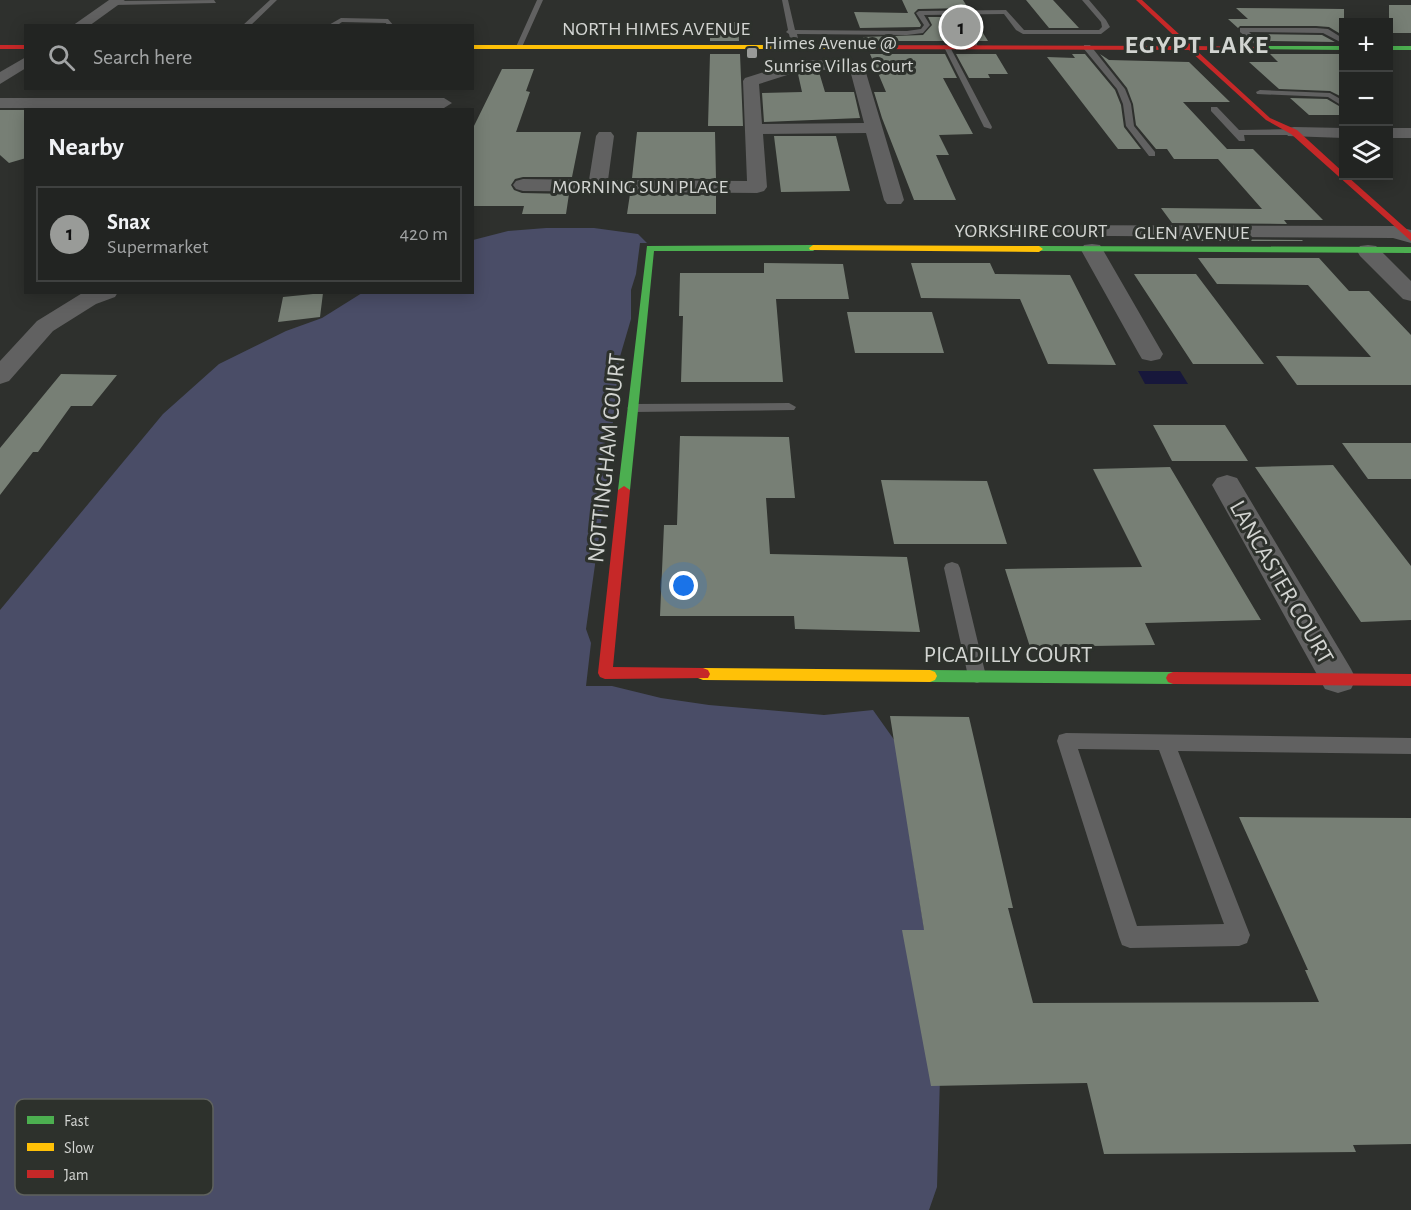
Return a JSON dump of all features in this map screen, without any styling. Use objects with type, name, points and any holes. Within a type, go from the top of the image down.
[{"type":"street","points":[[1139,0],[1268,119],[1294,132],[1411,237]]},
{"type":"street","points":[[1159,0],[1225,60]]},
{"type":"street","points":[[82,24],[116,1]]},
{"type":"street","name":"NORTH HIMES AVENUE","points":[[474,49],[518,47],[946,48],[972,42],[1087,47],[1339,48]]},
{"type":"street","points":[[0,47],[24,47]]},
{"type":"street","points":[[798,48],[802,65]]},
{"type":"street","points":[[1393,48],[1411,48]]},
{"type":"street","points":[[0,79],[24,62]]},
{"type":"street","points":[[874,128],[756,129],[751,81],[802,65],[856,66],[860,77],[894,200]]},
{"type":"street","points":[[1256,88],[1288,118],[1294,132]]},
{"type":"street","points":[[0,103],[126,106],[446,100]]},
{"type":"street","name":"MORNING SUN PLACE","points":[[524,185],[757,187],[756,129]]},
{"type":"street","points":[[1294,132],[1339,133]]},
{"type":"street","points":[[1393,133],[1411,133]]},
{"type":"street","points":[[598,185],[605,136]]},
{"type":"street","name":"GLEN AVENUE","points":[[973,231],[1394,232],[1411,237]]},
{"type":"street","name":"YORKSHIRE COURT","points":[[650,248],[1411,250]]},
{"type":"street","name":"NOTTINGHAM COURT","points":[[605,673],[650,248]]},
{"type":"street","points":[[1092,250],[1151,354]]},
{"type":"street","points":[[1368,251],[1411,294]]},
{"type":"street","points":[[0,376],[45,326],[88,299],[101,294]]},
{"type":"street","name":"LANCASTER COURT","points":[[1227,485],[1338,679]]},
{"type":"street","name":"PICADILLY COURT","points":[[605,673],[1411,680]]},
{"type":"lane","points":[[246,24],[274,0]]},
{"type":"lane","points":[[518,47],[540,0]]},
{"type":"lane","points":[[785,0],[790,32],[798,48]]},
{"type":"lane","points":[[790,32],[907,33],[923,30],[927,26],[918,13],[933,11],[1006,12],[1018,29],[1034,33],[1101,32],[1106,27],[1104,21],[1085,0]]},
{"type":"lane","points":[[116,1],[214,2]]},
{"type":"lane","points":[[334,24],[341,20],[388,21],[389,24]]},
{"type":"lane","points":[[1277,29],[1294,48]]},
{"type":"lane","points":[[1262,48],[1243,30],[1320,30],[1339,40]]},
{"type":"lane","points":[[1087,47],[1121,89],[1127,104],[1130,126],[1152,154]]},
{"type":"lane","points":[[946,48],[988,127]]},
{"type":"lane","points":[[1256,88],[1330,95],[1339,101]]},
{"type":"lane","points":[[1214,109],[1239,136],[1294,132]]},
{"type":"lane","points":[[634,408],[789,407]]},
{"type":"lane","points":[[952,568],[977,676]]},
{"type":"lane","points":[[1165,742],[1239,935],[1130,937],[1066,741],[1165,742],[1411,746]]},
{"type":"shaded area","points":[[594,228],[638,234],[647,243],[640,243],[636,274],[631,290],[631,319],[619,360],[608,472],[586,629],[591,643],[586,686],[612,686],[661,698],[709,705],[824,715],[873,710],[895,741],[941,1039],[937,1187],[929,1210],[0,1210],[0,610],[163,414],[219,364],[286,331],[322,318],[360,294],[474,294],[474,240],[508,231]]},
{"type":"shaded area","points":[[1138,371],[1180,371],[1188,384],[1145,384]]},
{"type":"building","points":[[902,0],[963,0],[968,8],[918,9],[914,13],[920,27],[860,28],[854,12],[908,13]]},
{"type":"building","points":[[1026,0],[1053,0],[1079,28],[1049,28]]},
{"type":"building","points":[[1389,5],[1411,5],[1411,33],[1393,33],[1393,18],[1389,18]]},
{"type":"building","points":[[1236,8],[1344,9],[1344,18],[1339,18],[1339,33],[1329,27],[1316,26],[1240,26],[1238,28],[1228,19],[1248,19]]},
{"type":"building","points":[[928,17],[973,17],[988,41],[978,41],[972,31],[964,32],[967,41],[865,41],[863,37],[923,35],[932,25]]},
{"type":"building","points":[[710,22],[738,22],[739,41],[710,41]]},
{"type":"building","points":[[1255,34],[1322,35],[1335,42],[1263,41]]},
{"type":"building","points":[[710,54],[740,54],[743,126],[708,126]]},
{"type":"building","points":[[870,54],[945,54],[957,78],[943,78],[973,134],[939,135],[949,155],[936,155],[956,200],[914,200],[874,92],[886,92]]},
{"type":"building","points":[[956,54],[996,54],[1008,74],[988,74],[990,78],[969,78]]},
{"type":"building","points":[[1072,54],[1085,54],[1115,90],[1121,105],[1124,127],[1141,149],[1118,149],[1047,57],[1075,58]]},
{"type":"building","points":[[1100,54],[1109,60],[1189,62],[1230,102],[1183,102],[1227,149],[1253,149],[1323,220],[1284,220],[1287,224],[1172,223],[1161,208],[1262,209],[1218,159],[1174,159],[1167,149],[1156,149],[1136,125],[1133,104],[1127,88]]},
{"type":"building","points":[[1270,54],[1339,54],[1339,96],[1330,91],[1279,89],[1249,62],[1278,62]]},
{"type":"building","points":[[502,69],[534,69],[526,91],[530,92],[516,132],[581,132],[572,177],[523,177],[515,179],[511,185],[514,190],[522,193],[569,194],[566,214],[522,214],[524,206],[474,206],[474,126]]},
{"type":"building","points":[[819,72],[825,92],[854,92],[860,118],[764,122],[762,93],[802,92],[798,74]]},
{"type":"building","points":[[1290,98],[1327,99],[1339,106],[1339,115],[1309,115]]},
{"type":"building","points":[[0,110],[24,110],[24,159],[9,163],[0,155]]},
{"type":"building","points":[[637,132],[715,132],[716,179],[632,178]]},
{"type":"building","points":[[774,136],[836,136],[850,191],[781,192]]},
{"type":"building","points":[[630,194],[716,195],[716,214],[627,214]]},
{"type":"building","points":[[1183,239],[1302,240],[1303,241],[1185,241]]},
{"type":"building","points":[[1198,258],[1319,258],[1349,291],[1369,291],[1411,335],[1411,385],[1297,385],[1276,356],[1371,357],[1308,285],[1217,284]]},
{"type":"building","points":[[764,263],[843,264],[849,299],[776,299],[783,382],[681,382],[683,316],[679,316],[680,273],[764,273]]},
{"type":"building","points":[[911,263],[990,263],[995,274],[1070,275],[1116,365],[1048,364],[1020,299],[921,298]]},
{"type":"building","points":[[1134,274],[1196,274],[1264,364],[1193,364]]},
{"type":"building","points":[[323,294],[320,317],[278,322],[283,297]]},
{"type":"building","points":[[847,312],[932,312],[944,353],[855,353]]},
{"type":"building","points":[[61,374],[117,375],[92,406],[71,406],[38,452],[33,452],[0,495],[0,448]]},
{"type":"building","points":[[1153,425],[1225,425],[1248,461],[1172,461]]},
{"type":"building","points":[[680,436],[789,437],[795,498],[766,498],[770,554],[907,557],[920,632],[795,629],[794,616],[660,616],[664,525],[677,525]]},
{"type":"building","points":[[1342,443],[1411,443],[1411,479],[1368,479]]},
{"type":"building","points":[[1333,465],[1411,566],[1411,620],[1361,622],[1255,467]]},
{"type":"building","points":[[1170,467],[1261,620],[1145,623],[1155,645],[1030,647],[1005,569],[1142,567],[1093,469]]},
{"type":"building","points":[[881,480],[987,481],[1007,544],[894,544]]},
{"type":"building","points":[[890,716],[969,717],[1013,908],[1008,908],[1033,1003],[1319,1002],[1305,970],[1308,970],[1239,817],[1411,818],[1411,1144],[1353,1145],[1356,1152],[1104,1154],[1087,1083],[931,1086],[902,930],[924,930]]},
{"type":"traffic: fast","points":[[1260,48],[1339,48]]},
{"type":"traffic: fast","points":[[1393,48],[1411,48]]},
{"type":"traffic: fast","points":[[624,490],[650,248],[813,248]]},
{"type":"traffic: fast","points":[[1039,249],[1411,250]]},
{"type":"traffic: fast","points":[[930,676],[1173,678]]},
{"type":"traffic: slow","points":[[474,47],[830,47]]},
{"type":"traffic: slow","points":[[813,248],[1039,249]]},
{"type":"traffic: slow","points":[[703,674],[930,676]]},
{"type":"traffic: jam","points":[[1139,0],[1268,119],[1294,132],[1411,238]]},
{"type":"traffic: jam","points":[[0,47],[24,47]]},
{"type":"traffic: jam","points":[[830,47],[1260,48]]},
{"type":"traffic: jam","points":[[624,490],[605,673],[703,674]]},
{"type":"traffic: jam","points":[[1173,678],[1411,680]]},
{"type":"place","name":"Snax","points":[[961,27]]},
{"type":"place","name":"Himes Avenue @ Sunrise Villas Court","points":[[752,53]]},
{"type":"district","name":"EGYPT LAKE","points":[[1197,44]]}]
